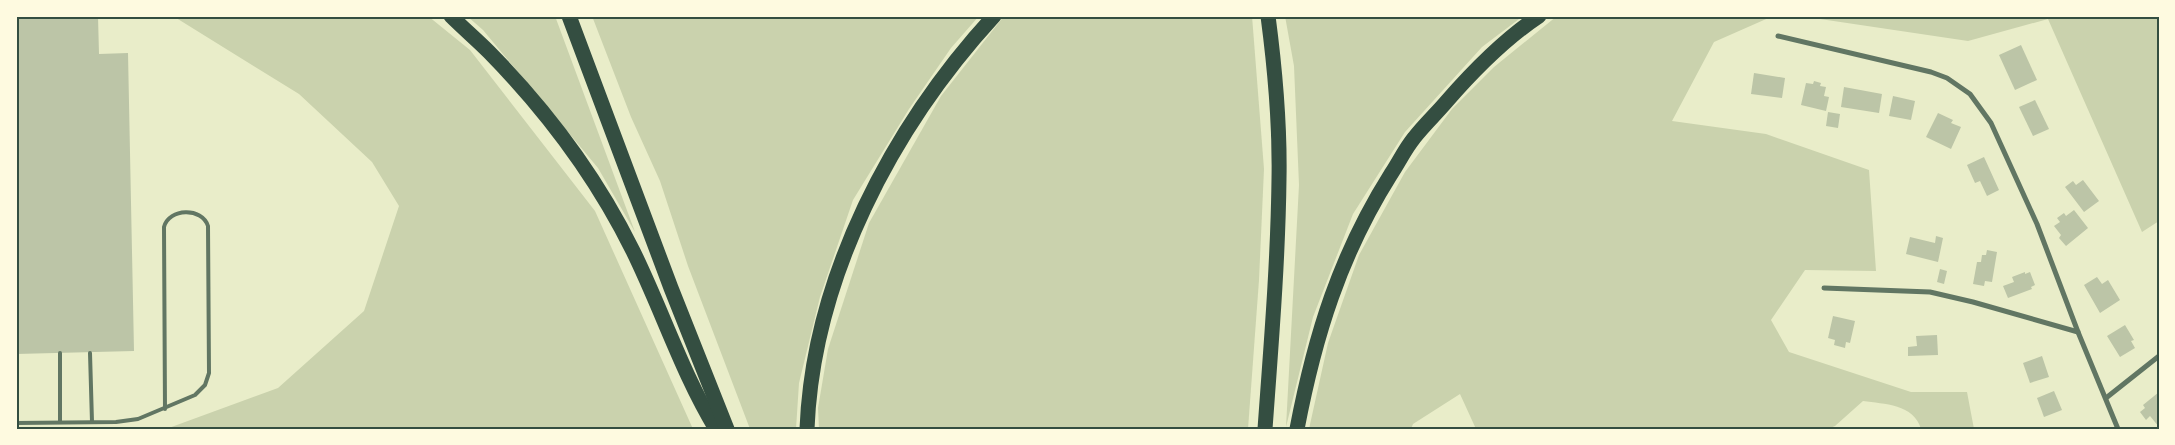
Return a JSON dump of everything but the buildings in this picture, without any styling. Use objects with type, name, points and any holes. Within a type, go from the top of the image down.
[{"type":"highway","points":[[451,16],[489,52],[545,116],[604,201],[633,252],[697,398],[716,429]]},
{"type":"highway","points":[[569,16],[670,288],[727,429]]},
{"type":"highway","points":[[808,429],[812,378],[826,309],[861,214],[913,121],[946,75],[994,16]]},
{"type":"highway","points":[[1265,429],[1274,317],[1280,177],[1274,68],[1268,16]]},
{"type":"highway","points":[[1297,429],[1314,356],[1331,297],[1348,251],[1374,201],[1413,139],[1462,82],[1479,64],[1539,16]]},
{"type":"street","points":[[1778,36],[1931,72],[1947,78],[1970,94],[1991,123],[2009,161],[2056,269],[2078,332],[2118,429]]},
{"type":"street","points":[[1824,288],[1930,292],[1973,302],[2078,332]]},
{"type":"street","points":[[2106,398],[2159,356]]},
{"type":"lane","points":[[16,423],[138,419],[166,409],[195,395],[205,385],[209,373],[208,226],[202,216],[193,212],[171,216],[167,219],[164,227],[166,409]]},
{"type":"lane","points":[[60,353],[60,422]]},
{"type":"lane","points":[[90,353],[92,422]]},
{"type":"green space","points":[[173,16],[428,16],[470,50],[595,211],[693,429],[166,429],[278,388],[364,311],[399,206],[372,162],[299,94]]},
{"type":"green space","points":[[467,16],[555,16],[635,232],[598,168],[483,30]]},
{"type":"green space","points":[[592,16],[979,16],[951,48],[909,109],[853,200],[820,297],[799,383],[796,429],[750,429],[688,266],[660,181],[631,117]]},
{"type":"green space","points":[[1004,16],[1252,16],[1264,169],[1259,280],[1248,429],[819,429],[818,408],[828,349],[869,223],[941,96]]},
{"type":"green space","points":[[1285,16],[1523,16],[1482,47],[1405,132],[1353,214],[1313,317],[1286,427],[1299,185],[1294,66]]},
{"type":"green space","points":[[1557,16],[1773,16],[1714,42],[1672,121],[1766,134],[1869,170],[1876,271],[1805,270],[1771,320],[1789,352],[1911,392],[1967,392],[1974,429],[1921,429],[1912,414],[1905,410],[1889,405],[1863,401],[1835,426],[1828,429],[1476,429],[1460,394],[1413,424],[1411,429],[1309,429],[1328,343],[1359,255],[1405,172],[1452,109],[1494,67]]},
{"type":"green space","points":[[1800,16],[2159,16],[2159,221],[2142,232],[2048,19],[1968,41]]}]
